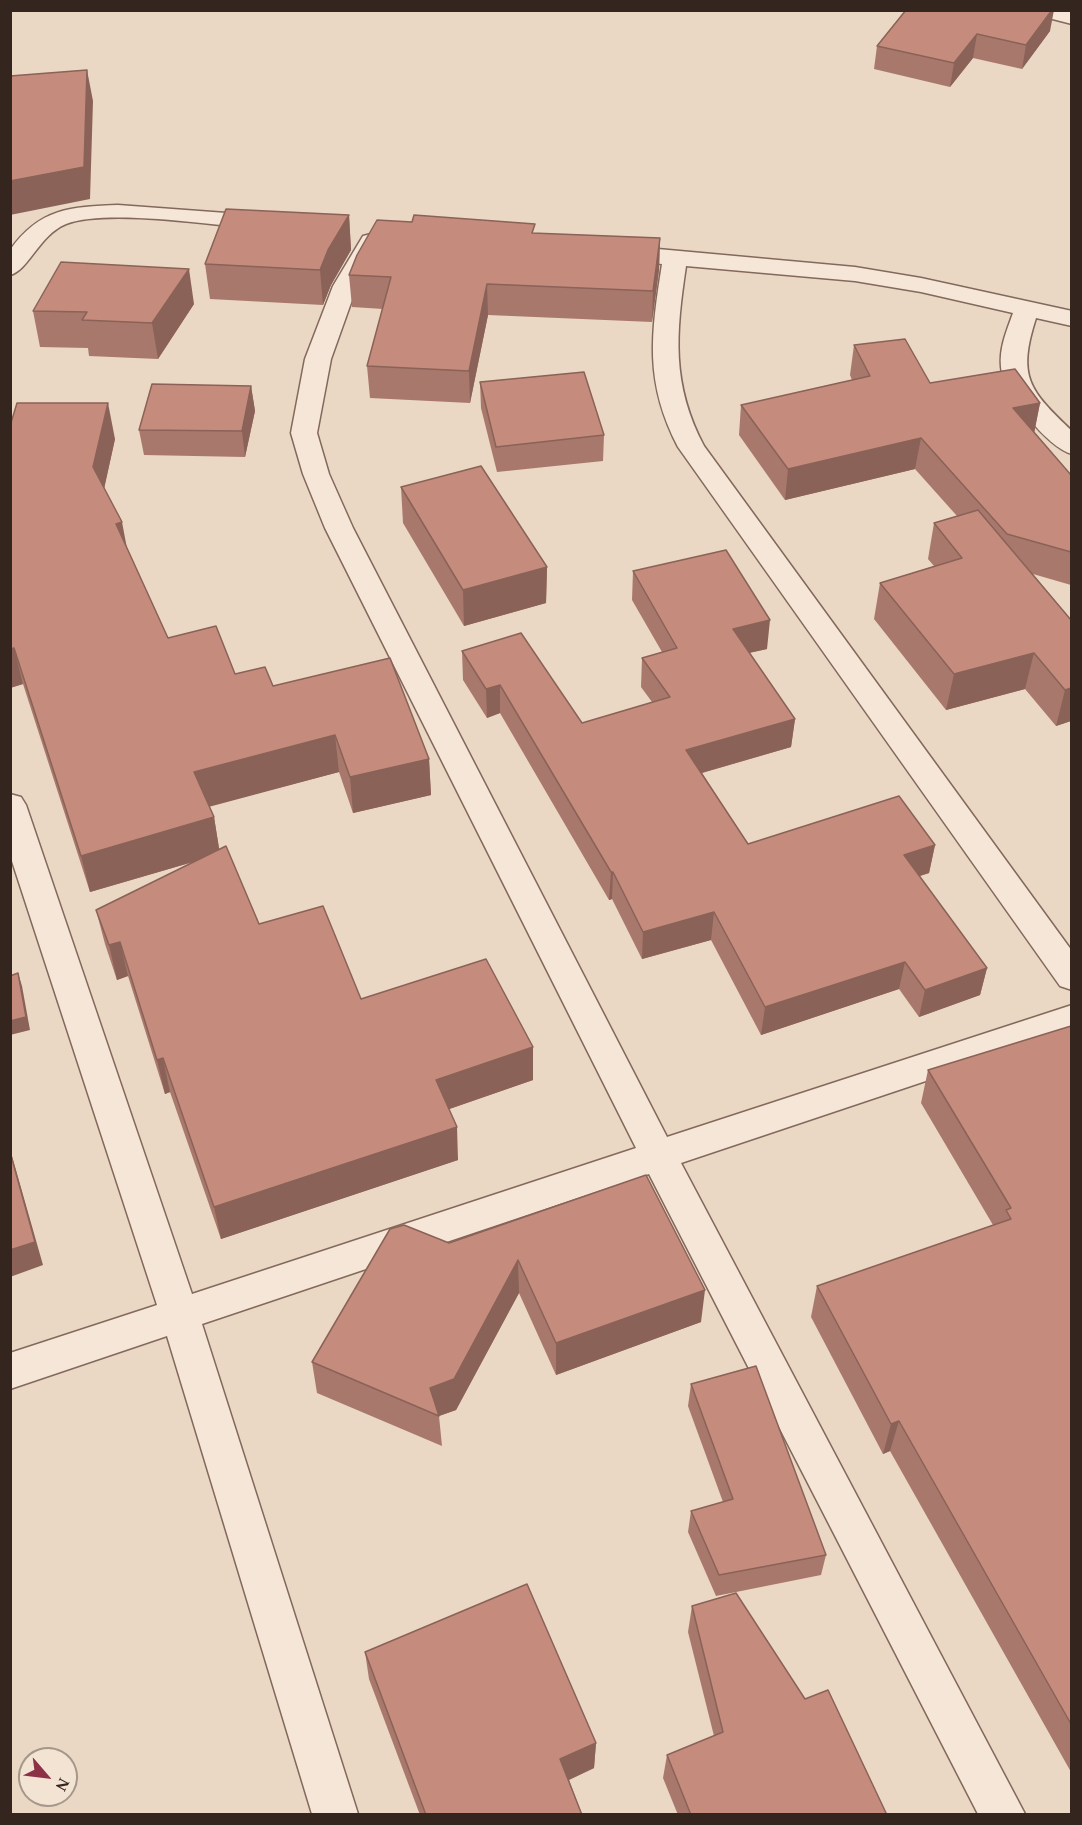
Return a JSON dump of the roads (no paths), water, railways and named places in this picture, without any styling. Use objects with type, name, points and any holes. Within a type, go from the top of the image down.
[{"type":"street","points":[[1040,10],[1071,18]]},
{"type":"street","points":[[10,268],[28,242],[45,224],[64,215],[116,212],[294,225]]},
{"type":"street","points":[[372,231],[345,286],[318,359],[304,433],[316,474],[339,528],[657,1154],[1002,1815]]},
{"type":"street","points":[[591,250],[855,274],[1027,307],[1071,319]]},
{"type":"street","points":[[675,257],[665,341],[666,374],[673,411],[691,447],[1071,977]]},
{"type":"street","points":[[1027,307],[1013,357],[1014,377],[1032,405],[1071,446]]},
{"type":"street","points":[[10,805],[179,1313],[334,1815]]},
{"type":"street","points":[[10,1371],[1071,1018]]}]
